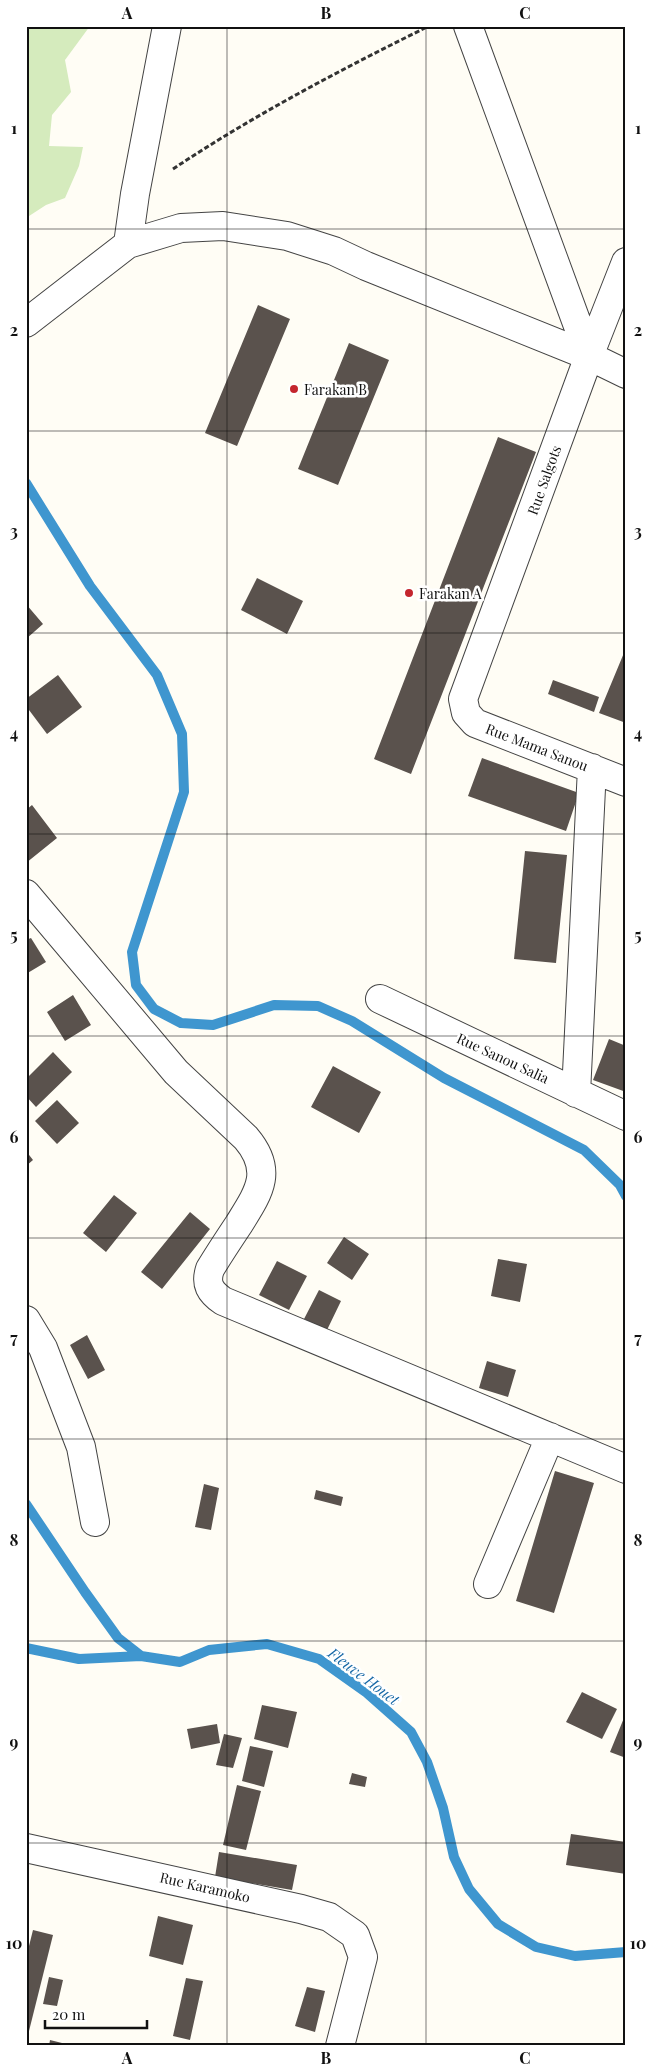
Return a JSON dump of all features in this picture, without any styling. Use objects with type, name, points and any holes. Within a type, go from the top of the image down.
[{"type":"street","points":[[128,244],[135,194],[167,26]]},
{"type":"street","points":[[468,26],[589,356]]},
{"type":"street","points":[[26,323],[128,244],[181,228],[223,226],[287,236],[334,251],[366,266],[589,356],[626,374]]},
{"type":"street","name":"Rue Salgots","points":[[463,699],[589,356],[626,262]]},
{"type":"street","name":"Rue Mama Sanou","points":[[463,699],[466,713],[475,723],[626,782]]},
{"type":"street","points":[[576,1093],[592,768]]},
{"type":"street","points":[[26,894],[176,1072],[246,1138],[260,1158],[262,1167],[259,1192],[210,1269],[207,1278],[209,1287],[214,1295],[223,1301],[626,1469]]},
{"type":"street","name":"Rue Sanou Salia","points":[[380,999],[626,1116]]},
{"type":"street","points":[[26,1320],[43,1348],[81,1447],[95,1522]]},
{"type":"street","points":[[488,1584],[550,1437]]},
{"type":"street","name":"Rue Karamoko","points":[[26,1848],[301,1909],[328,1917],[356,1935],[363,1957],[340,2046]]},
{"type":"path","points":[[135,194],[241,126],[342,70],[429,26]]},
{"type":"green space","points":[[26,26],[90,26],[65,60],[71,92],[52,115],[49,146],[83,147],[79,166],[65,198],[46,205],[26,218]]},
{"type":"building","points":[[258,305],[290,319],[237,446],[205,433]]},
{"type":"building","points":[[349,343],[389,360],[338,485],[298,469]]},
{"type":"building","points":[[498,437],[536,452],[411,774],[374,759]]},
{"type":"building","points":[[257,578],[303,601],[287,634],[241,610]]},
{"type":"building","points":[[26,604],[43,624],[26,639]]},
{"type":"building","points":[[626,648],[626,723],[599,713]]},
{"type":"building","points":[[58,675],[82,707],[47,734],[26,706],[26,699]]},
{"type":"building","points":[[553,680],[599,697],[594,712],[548,694]]},
{"type":"building","points":[[482,758],[579,793],[566,831],[468,796]]},
{"type":"building","points":[[32,805],[57,838],[26,863],[26,810]]},
{"type":"building","points":[[525,851],[567,855],[556,963],[514,959]]},
{"type":"building","points":[[31,938],[46,962],[26,974],[26,940]]},
{"type":"building","points":[[73,995],[91,1025],[65,1041],[47,1012]]},
{"type":"building","points":[[609,1039],[626,1046],[626,1092],[593,1080]]},
{"type":"building","points":[[53,1052],[72,1072],[36,1107],[26,1096],[26,1079]]},
{"type":"building","points":[[333,1066],[381,1092],[359,1133],[311,1107]]},
{"type":"building","points":[[57,1100],[79,1123],[57,1144],[35,1121]]},
{"type":"building","points":[[26,1151],[33,1160],[26,1166]]},
{"type":"building","points":[[114,1195],[137,1213],[106,1252],[83,1233]]},
{"type":"building","points":[[190,1212],[210,1229],[162,1289],[141,1272]]},
{"type":"building","points":[[344,1237],[369,1254],[352,1280],[327,1263]]},
{"type":"building","points":[[498,1259],[527,1264],[520,1302],[491,1296]]},
{"type":"building","points":[[277,1261],[307,1276],[289,1310],[259,1295]]},
{"type":"building","points":[[319,1290],[341,1301],[327,1330],[304,1319]]},
{"type":"building","points":[[87,1335],[105,1370],[88,1379],[70,1345]]},
{"type":"building","points":[[487,1361],[516,1370],[508,1397],[479,1388]]},
{"type":"building","points":[[555,1471],[594,1483],[554,1613],[516,1601]]},
{"type":"building","points":[[204,1484],[219,1488],[211,1530],[195,1527]]},
{"type":"building","points":[[316,1490],[343,1497],[341,1506],[314,1499]]},
{"type":"building","points":[[582,1692],[617,1709],[602,1739],[566,1722]]},
{"type":"building","points":[[262,1705],[297,1712],[288,1748],[254,1739]]},
{"type":"building","points":[[626,1713],[626,1758],[610,1752]]},
{"type":"building","points":[[217,1724],[220,1743],[191,1749],[187,1729]]},
{"type":"building","points":[[224,1734],[242,1738],[233,1768],[216,1765]]},
{"type":"building","points":[[250,1746],[273,1751],[264,1787],[242,1781]]},
{"type":"building","points":[[352,1773],[367,1777],[365,1787],[349,1784]]},
{"type":"building","points":[[237,1785],[261,1791],[246,1850],[223,1845]]},
{"type":"building","points":[[571,1834],[626,1842],[626,1874],[566,1865]]},
{"type":"building","points":[[219,1852],[297,1865],[292,1890],[215,1877]]},
{"type":"building","points":[[158,1916],[193,1925],[183,1965],[149,1956]]},
{"type":"building","points":[[33,1930],[53,1935],[27,2039],[26,1958]]},
{"type":"building","points":[[49,1977],[63,1980],[57,2006],[43,2004]]},
{"type":"building","points":[[186,1978],[203,1981],[190,2040],[173,2036]]},
{"type":"building","points":[[307,1987],[325,1991],[315,2032],[295,2026]]},
{"type":"building","points":[[50,2040],[70,2045],[70,2046],[49,2046]]},
{"type":"waterway","points":[[26,483],[90,586],[157,675],[182,734],[184,792],[132,952],[136,985],[154,1009],[181,1023],[213,1025],[274,1005],[318,1006],[352,1021],[444,1078],[584,1150],[620,1185],[626,1196]]},
{"type":"waterway","name":"Fleuve Houet","points":[[26,1504],[118,1638],[141,1656],[180,1662],[209,1650],[267,1644],[319,1659],[367,1693],[411,1732],[427,1762],[443,1808],[454,1857],[469,1889],[498,1924],[536,1947],[575,1956],[626,1952]]},
{"type":"waterway","points":[[26,1648],[79,1659],[141,1656]]},
{"type":"place","name":"Farakan B","points":[[294,389]]},
{"type":"place","name":"Farakan A","points":[[409,593]]}]
